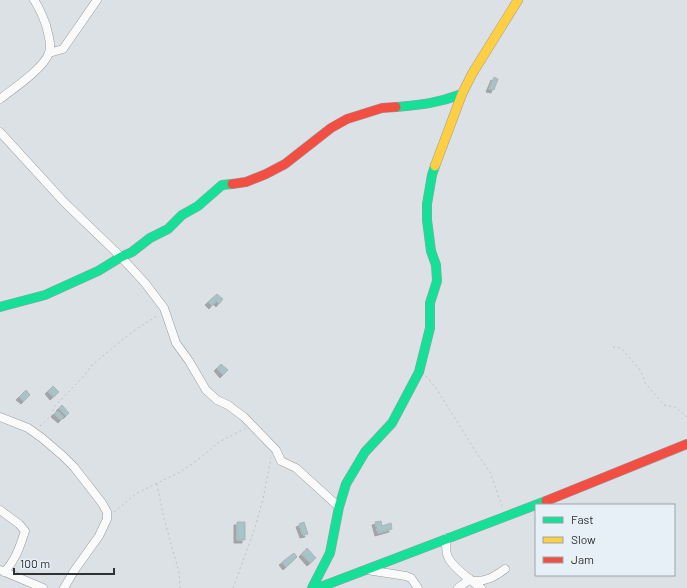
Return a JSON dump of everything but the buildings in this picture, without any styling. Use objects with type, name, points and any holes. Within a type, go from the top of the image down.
[{"type":"street","points":[[0,99],[27,78],[49,54],[49,37],[38,5],[34,0]]},
{"type":"street","points":[[49,54],[62,49],[97,0]]},
{"type":"street","points":[[312,588],[330,553],[339,507],[346,484],[365,452],[392,423],[419,372],[430,328],[430,303],[437,281],[436,265],[431,251],[428,231],[427,204],[429,190],[436,164],[462,94],[472,74],[518,0]]},
{"type":"street","points":[[0,307],[27,301],[50,293],[98,271],[132,252],[150,238],[168,229],[182,215],[198,206],[222,185],[246,182],[285,164],[337,124],[382,108],[428,104],[462,94]]},
{"type":"street","points":[[0,132],[64,202],[121,257],[145,283],[164,308],[176,343],[189,361],[206,390],[217,400],[236,410],[276,450],[281,461],[296,468],[339,507]]},
{"type":"street","points":[[0,417],[34,432],[63,456],[74,467],[102,503],[107,512],[107,519],[99,536],[64,588]]},
{"type":"street","points":[[538,504],[687,444]]},
{"type":"street","points":[[318,588],[535,505]]},
{"type":"street","points":[[0,510],[19,524],[25,531],[14,559],[2,571],[43,588]]},
{"type":"street","points":[[447,538],[446,546],[448,558],[456,568],[481,588]]},
{"type":"street","points":[[366,569],[406,576],[411,578],[418,588]]},
{"type":"street","points":[[458,588],[471,580],[481,581],[489,579],[505,570]]},
{"type":"path","points":[[34,432],[52,415],[54,406],[83,377],[92,365],[132,332],[157,316],[164,308]]},
{"type":"path","points":[[613,347],[623,350],[640,370],[645,383],[664,405],[675,407],[687,417]]},
{"type":"path","points":[[419,372],[427,377],[436,388],[474,450],[490,472],[506,517]]},
{"type":"path","points":[[107,519],[141,491],[189,467],[225,438],[242,429],[253,427]]},
{"type":"path","points":[[233,588],[254,531],[269,467],[272,446]]},
{"type":"path","points":[[157,484],[164,519],[180,572],[180,588]]},
{"type":"traffic: fast","points":[[396,107],[445,100],[462,94]]},
{"type":"traffic: fast","points":[[312,588],[330,553],[339,507],[346,484],[365,452],[392,423],[419,372],[430,328],[430,303],[437,281],[436,265],[431,251],[427,220],[427,204],[435,166]]},
{"type":"traffic: fast","points":[[0,307],[45,295],[98,271],[132,252],[150,238],[168,229],[182,215],[198,206],[222,185],[232,184]]},
{"type":"traffic: fast","points":[[538,504],[546,501]]},
{"type":"traffic: fast","points":[[318,588],[535,505]]},
{"type":"traffic: slow","points":[[435,166],[462,94],[472,74],[518,0]]},
{"type":"traffic: jam","points":[[232,184],[246,182],[285,164],[331,128],[347,119],[382,108],[396,107]]},
{"type":"traffic: jam","points":[[546,501],[687,444]]}]
